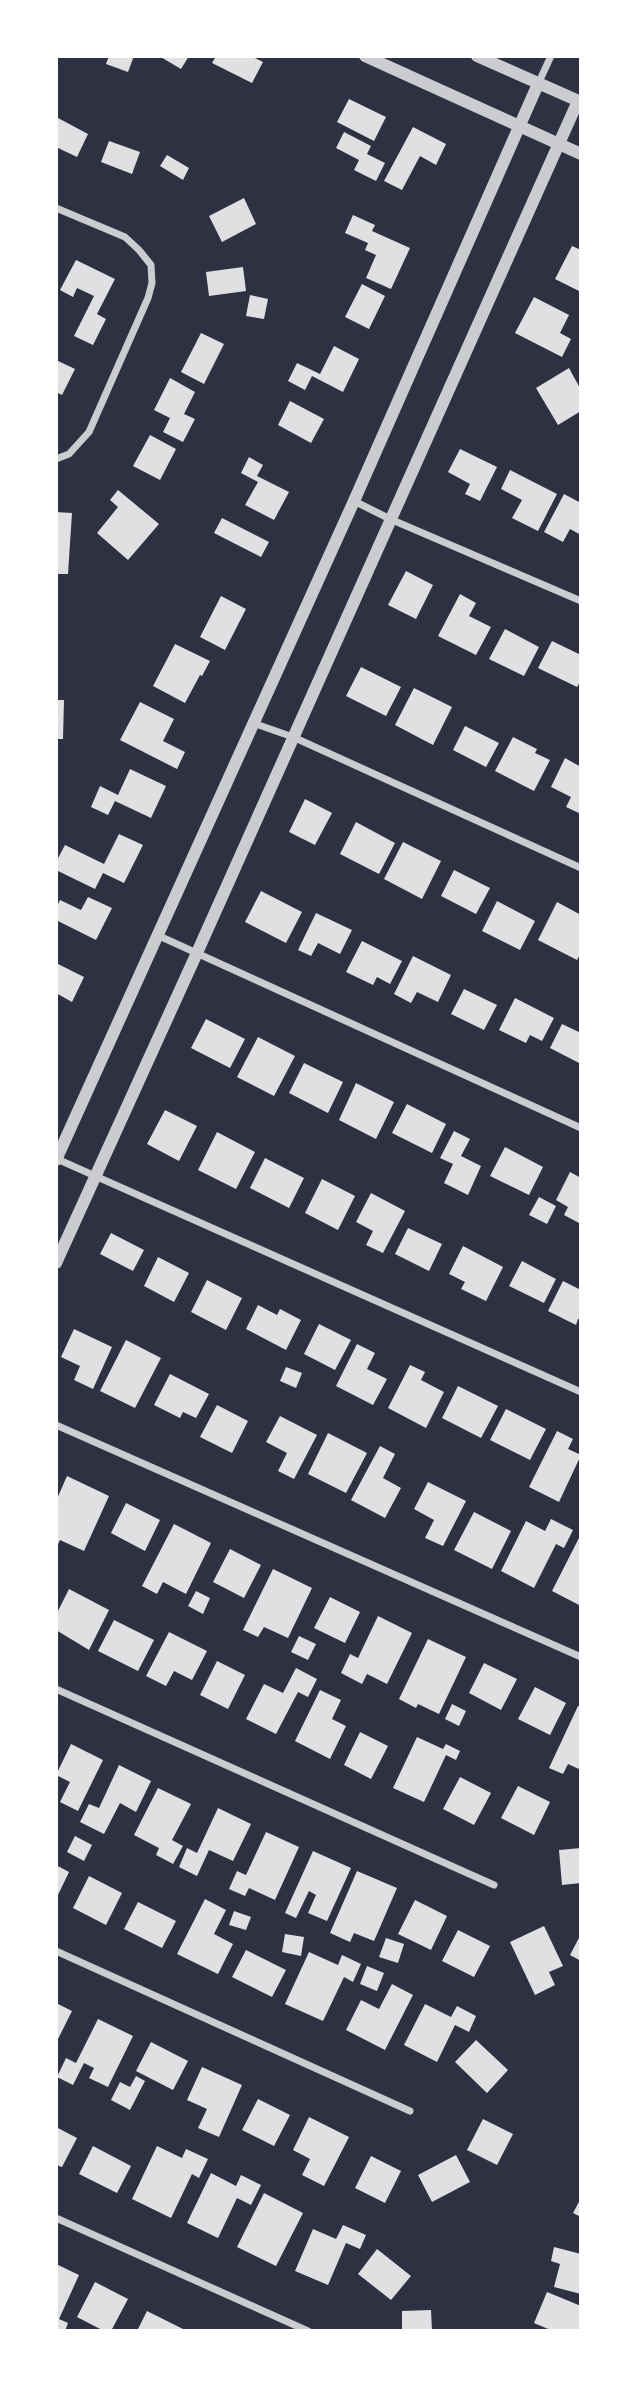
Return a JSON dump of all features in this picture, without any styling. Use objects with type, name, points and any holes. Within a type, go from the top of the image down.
[{"type":"street","points":[[365,56],[581,154]]},
{"type":"street","points":[[56,1263],[580,99],[538,84],[477,56]]},
{"type":"street","points":[[551,56],[354,501],[56,1159],[581,1392]]},
{"type":"street","points":[[56,208],[125,237],[151,265],[152,283],[148,298],[89,432],[69,454],[56,459]]},
{"type":"street","points":[[354,501],[581,601]]},
{"type":"street","points":[[253,723],[293,737],[581,867]]},
{"type":"street","points":[[157,935],[581,1128]]},
{"type":"street","points":[[56,1425],[581,1657]]},
{"type":"street","points":[[56,1689],[494,1885]]},
{"type":"street","points":[[56,1951],[410,2111]]},
{"type":"street","points":[[56,2218],[309,2331]]},
{"type":"building","points":[[109,56],[134,56],[128,72],[106,64]]},
{"type":"building","points":[[159,56],[189,56],[181,69]]},
{"type":"building","points":[[216,56],[251,56],[263,62],[252,83],[212,63]]},
{"type":"building","points":[[349,99],[386,117],[374,141],[337,122]]},
{"type":"building","points":[[58,118],[88,134],[77,157],[56,147]]},
{"type":"building","points":[[413,127],[446,144],[436,165],[420,156],[402,190],[384,181]]},
{"type":"building","points":[[344,132],[371,146],[367,154],[385,163],[376,181],[354,170],[359,160],[336,148]]},
{"type":"building","points":[[109,141],[140,152],[132,174],[101,162]]},
{"type":"building","points":[[167,155],[189,168],[183,180],[160,166]]},
{"type":"building","points":[[244,198],[256,224],[222,242],[209,216]]},
{"type":"building","points":[[353,215],[375,225],[372,231],[410,248],[391,289],[366,278],[376,255],[365,250],[368,243],[345,233]]},
{"type":"building","points":[[572,246],[581,250],[581,292],[555,279]]},
{"type":"building","points":[[76,260],[115,279],[97,314],[106,319],[93,345],[74,336],[94,296],[77,288],[73,297],[60,290]]},
{"type":"building","points":[[243,267],[246,291],[209,296],[206,272]]},
{"type":"building","points":[[362,284],[385,296],[369,329],[345,317]]},
{"type":"building","points":[[250,295],[268,299],[264,319],[246,316]]},
{"type":"building","points":[[534,297],[569,315],[560,333],[571,339],[562,357],[515,333]]},
{"type":"building","points":[[201,333],[224,344],[204,384],[181,372]]},
{"type":"building","points":[[334,346],[359,359],[343,392],[312,376],[305,390],[288,381],[297,363],[320,374]]},
{"type":"building","points":[[56,360],[75,369],[62,395],[56,392]]},
{"type":"building","points":[[569,368],[581,390],[581,411],[558,425],[536,388]]},
{"type":"building","points":[[170,378],[195,392],[184,414],[195,419],[183,442],[163,432],[170,418],[154,410]]},
{"type":"building","points":[[290,401],[324,419],[311,443],[278,425]]},
{"type":"building","points":[[150,435],[176,449],[160,480],[133,466]]},
{"type":"building","points":[[460,449],[497,467],[480,501],[465,494],[470,484],[448,472]]},
{"type":"building","points":[[249,457],[263,465],[257,476],[289,492],[274,520],[245,505],[258,482],[241,473]]},
{"type":"building","points":[[510,470],[557,494],[538,531],[512,518],[522,500],[501,489]]},
{"type":"building","points":[[118,490],[159,524],[128,560],[97,533],[118,507],[110,500]]},
{"type":"building","points":[[564,494],[581,503],[581,535],[570,529],[563,542],[544,532]]},
{"type":"building","points":[[56,512],[72,513],[68,574],[56,574]]},
{"type":"building","points":[[222,518],[269,542],[261,557],[214,533]]},
{"type":"building","points":[[406,571],[433,585],[416,619],[388,605]]},
{"type":"building","points":[[460,594],[476,603],[469,616],[491,627],[476,655],[438,636]]},
{"type":"building","points":[[221,596],[246,609],[225,650],[200,637]]},
{"type":"building","points":[[505,629],[539,647],[524,676],[489,659]]},
{"type":"building","points":[[552,641],[581,655],[581,680],[577,687],[538,668]]},
{"type":"building","points":[[175,644],[210,661],[185,703],[153,686]]},
{"type":"building","points":[[361,667],[401,687],[386,716],[346,696]]},
{"type":"building","points":[[414,688],[452,707],[433,745],[395,725]]},
{"type":"building","points":[[56,700],[64,700],[63,739],[56,739]]},
{"type":"building","points":[[140,702],[174,719],[163,741],[185,752],[177,769],[120,740]]},
{"type":"building","points":[[465,726],[499,743],[486,767],[453,750]]},
{"type":"building","points":[[513,737],[537,749],[535,753],[550,760],[534,791],[495,771]]},
{"type":"building","points":[[565,758],[581,767],[581,814],[566,807],[571,797],[551,787]]},
{"type":"building","points":[[130,769],[166,786],[151,818],[115,801],[108,815],[91,807],[100,786],[118,795]]},
{"type":"building","points":[[305,799],[332,813],[315,845],[289,832]]},
{"type":"building","points":[[356,822],[395,843],[379,874],[340,854]]},
{"type":"building","points":[[119,834],[143,845],[124,883],[103,873],[95,889],[56,870],[56,862],[65,845],[104,864]]},
{"type":"building","points":[[403,842],[441,861],[422,899],[384,879]]},
{"type":"building","points":[[454,870],[490,888],[476,914],[441,896]]},
{"type":"building","points":[[261,891],[302,912],[286,943],[245,922]]},
{"type":"building","points":[[88,897],[112,908],[96,940],[56,920],[56,908],[60,900],[81,910]]},
{"type":"building","points":[[497,901],[535,921],[520,950],[482,931]]},
{"type":"building","points":[[557,902],[581,915],[581,953],[577,960],[538,940]]},
{"type":"building","points":[[316,913],[352,930],[340,954],[318,943],[311,956],[298,950]]},
{"type":"building","points":[[362,941],[402,961],[390,984],[377,977],[373,985],[346,972]]},
{"type":"building","points":[[413,956],[451,975],[438,1002],[417,992],[411,1003],[394,994]]},
{"type":"building","points":[[56,963],[84,977],[72,1002],[56,993]]},
{"type":"building","points":[[464,989],[497,1005],[484,1030],[451,1014]]},
{"type":"building","points":[[515,998],[554,1018],[542,1041],[530,1035],[526,1043],[499,1030]]},
{"type":"building","points":[[206,1019],[245,1039],[230,1068],[191,1048]]},
{"type":"building","points":[[562,1024],[581,1033],[581,1064],[550,1048]]},
{"type":"building","points":[[258,1037],[295,1056],[274,1096],[237,1077]]},
{"type":"building","points":[[304,1063],[343,1082],[328,1113],[289,1093]]},
{"type":"building","points":[[356,1083],[394,1102],[376,1139],[339,1120]]},
{"type":"building","points":[[407,1104],[446,1124],[432,1153],[392,1133]]},
{"type":"building","points":[[165,1110],[197,1126],[179,1161],[147,1144]]},
{"type":"building","points":[[454,1131],[470,1139],[461,1156],[481,1166],[468,1195],[444,1183],[453,1164],[440,1158]]},
{"type":"building","points":[[217,1132],[255,1152],[236,1189],[198,1170]]},
{"type":"building","points":[[505,1147],[543,1167],[529,1195],[490,1176]]},
{"type":"building","points":[[265,1158],[304,1178],[289,1208],[250,1188]]},
{"type":"building","points":[[570,1172],[581,1178],[579,1223],[564,1215],[568,1207],[556,1200]]},
{"type":"building","points":[[322,1179],[355,1196],[338,1230],[305,1213]]},
{"type":"building","points":[[371,1193],[405,1211],[383,1253],[366,1245],[373,1231],[356,1222]]},
{"type":"building","points":[[539,1197],[556,1206],[547,1224],[529,1215]]},
{"type":"building","points":[[408,1228],[442,1244],[429,1271],[395,1254]]},
{"type":"building","points":[[111,1233],[144,1250],[133,1271],[100,1254]]},
{"type":"building","points":[[463,1246],[503,1267],[486,1301],[461,1289],[465,1282],[449,1274]]},
{"type":"building","points":[[158,1257],[189,1273],[174,1302],[144,1286]]},
{"type":"building","points":[[522,1261],[556,1279],[544,1303],[509,1286]]},
{"type":"building","points":[[207,1280],[242,1298],[226,1330],[191,1312]]},
{"type":"building","points":[[563,1281],[581,1290],[581,1320],[578,1319],[576,1325],[548,1311]]},
{"type":"building","points":[[258,1305],[277,1315],[280,1309],[301,1320],[286,1350],[246,1329]]},
{"type":"building","points":[[319,1324],[351,1340],[335,1370],[304,1354]]},
{"type":"building","points":[[74,1329],[112,1347],[93,1389],[74,1380],[80,1366],[61,1357]]},
{"type":"building","points":[[126,1340],[161,1358],[135,1408],[100,1391]]},
{"type":"building","points":[[357,1344],[375,1353],[367,1369],[387,1379],[373,1405],[336,1386]]},
{"type":"building","points":[[410,1365],[425,1372],[421,1380],[444,1392],[426,1428],[388,1408]]},
{"type":"building","points":[[286,1367],[302,1373],[296,1388],[280,1381]]},
{"type":"building","points":[[170,1374],[209,1394],[196,1418],[183,1412],[180,1418],[154,1405]]},
{"type":"building","points":[[458,1386],[498,1406],[481,1438],[442,1418]]},
{"type":"building","points":[[217,1405],[248,1421],[232,1453],[200,1437]]},
{"type":"building","points":[[506,1409],[546,1429],[530,1460],[490,1440]]},
{"type":"building","points":[[280,1416],[317,1435],[294,1479],[278,1471],[287,1453],[266,1442]]},
{"type":"building","points":[[557,1431],[573,1439],[568,1449],[581,1455],[559,1502],[529,1487]]},
{"type":"building","points":[[328,1433],[367,1453],[346,1493],[308,1474]]},
{"type":"building","points":[[380,1446],[395,1454],[383,1478],[401,1488],[385,1518],[351,1500]]},
{"type":"building","points":[[67,1476],[109,1496],[84,1551],[60,1540],[56,1548],[56,1501]]},
{"type":"building","points":[[428,1482],[466,1501],[443,1546],[425,1538],[434,1520],[414,1509]]},
{"type":"building","points":[[126,1503],[160,1520],[145,1551],[111,1533]]},
{"type":"building","points":[[474,1512],[511,1531],[492,1569],[454,1550]]},
{"type":"building","points":[[551,1519],[573,1530],[564,1548],[556,1544],[534,1588],[501,1571],[526,1521],[545,1531]]},
{"type":"building","points":[[174,1524],[211,1543],[186,1594],[163,1582],[157,1594],[142,1586]]},
{"type":"building","points":[[581,1534],[581,1606],[552,1591]]},
{"type":"building","points":[[230,1549],[261,1565],[244,1598],[213,1582]]},
{"type":"building","points":[[273,1569],[312,1588],[288,1638],[264,1627],[258,1637],[243,1630]]},
{"type":"building","points":[[69,1589],[109,1610],[89,1650],[56,1630],[56,1615]]},
{"type":"building","points":[[196,1591],[210,1598],[203,1614],[188,1606]]},
{"type":"building","points":[[330,1597],[360,1612],[345,1643],[314,1628]]},
{"type":"building","points":[[378,1616],[412,1633],[387,1684],[367,1674],[362,1684],[341,1673],[350,1654],[358,1658]]},
{"type":"building","points":[[114,1620],[154,1640],[138,1671],[98,1651]]},
{"type":"building","points":[[169,1632],[207,1651],[192,1680],[174,1671],[166,1686],[146,1676]]},
{"type":"building","points":[[299,1636],[316,1644],[308,1660],[291,1652]]},
{"type":"building","points":[[428,1639],[466,1657],[439,1714],[418,1704],[416,1708],[399,1699]]},
{"type":"building","points":[[217,1661],[245,1675],[228,1709],[200,1695]]},
{"type":"building","points":[[484,1663],[517,1679],[501,1710],[469,1693]]},
{"type":"building","points":[[296,1668],[317,1679],[308,1697],[298,1692],[276,1734],[246,1719],[264,1684],[283,1693]]},
{"type":"building","points":[[535,1687],[566,1703],[550,1735],[518,1719]]},
{"type":"building","points":[[320,1690],[341,1700],[332,1719],[346,1726],[330,1759],[295,1741]]},
{"type":"building","points":[[452,1704],[466,1711],[459,1726],[445,1719]]},
{"type":"building","points":[[578,1706],[581,1707],[581,1770],[568,1764],[563,1774],[549,1768]]},
{"type":"building","points":[[360,1732],[388,1746],[371,1779],[344,1765]]},
{"type":"building","points":[[417,1737],[443,1749],[446,1744],[460,1751],[456,1760],[446,1755],[424,1802],[393,1788]]},
{"type":"building","points":[[71,1744],[103,1760],[78,1811],[60,1802],[70,1782],[56,1775]]},
{"type":"building","points":[[119,1765],[151,1781],[136,1812],[120,1803],[104,1834],[80,1822],[89,1804],[99,1808]]},
{"type":"building","points":[[460,1777],[491,1793],[474,1825],[443,1809]]},
{"type":"building","points":[[518,1786],[550,1802],[534,1835],[501,1818]]},
{"type":"building","points":[[158,1788],[191,1804],[172,1840],[183,1846],[173,1864],[156,1855],[159,1848],[134,1835]]},
{"type":"building","points":[[218,1808],[251,1824],[233,1861],[209,1850],[197,1876],[179,1867],[187,1848],[197,1853]]},
{"type":"building","points":[[266,1832],[299,1847],[275,1900],[249,1888],[245,1896],[229,1889],[237,1871],[246,1875]]},
{"type":"building","points":[[75,1836],[92,1845],[84,1861],[67,1852]]},
{"type":"building","points":[[581,1848],[581,1883],[562,1885],[559,1850]]},
{"type":"building","points":[[313,1851],[351,1868],[327,1921],[308,1913],[316,1895],[309,1891],[296,1918],[285,1913]]},
{"type":"building","points":[[56,1865],[69,1872],[56,1899]]},
{"type":"building","points":[[357,1871],[397,1888],[374,1941],[354,1933],[350,1942],[330,1933]]},
{"type":"building","points":[[89,1876],[122,1893],[106,1925],[73,1908]]},
{"type":"building","points":[[205,1899],[226,1910],[214,1934],[233,1944],[218,1974],[177,1954]]},
{"type":"building","points":[[415,1900],[447,1916],[431,1950],[398,1934]]},
{"type":"building","points":[[138,1902],[176,1921],[162,1948],[124,1929]]},
{"type":"building","points":[[234,1911],[251,1917],[246,1930],[229,1925]]},
{"type":"building","points":[[544,1926],[563,1966],[549,1972],[555,1985],[535,1995],[510,1942]]},
{"type":"building","points":[[458,1930],[490,1946],[474,1977],[442,1961]]},
{"type":"building","points":[[285,1934],[304,1937],[301,1956],[282,1952]]},
{"type":"building","points":[[581,1934],[581,1961],[570,1955]]},
{"type":"building","points":[[386,1938],[404,1944],[398,1963],[379,1957]]},
{"type":"building","points":[[246,1950],[286,1970],[272,1997],[232,1977]]},
{"type":"building","points":[[309,1952],[338,1965],[342,1955],[361,1964],[353,1982],[344,1977],[323,2021],[285,2004]]},
{"type":"building","points":[[367,1966],[384,1973],[377,1991],[360,1984]]},
{"type":"building","points":[[392,1984],[413,1995],[385,2050],[346,2030],[361,2000],[379,2009]]},
{"type":"building","points":[[56,2003],[72,2011],[56,2043]]},
{"type":"building","points":[[425,2004],[451,2017],[457,2006],[476,2016],[469,2032],[455,2025],[437,2062],[404,2045]]},
{"type":"building","points":[[98,2019],[133,2036],[108,2087],[89,2078],[94,2068],[84,2063],[73,2085],[57,2077],[66,2058],[76,2063]]},
{"type":"building","points":[[476,2040],[508,2070],[487,2093],[455,2062]]},
{"type":"building","points":[[151,2042],[188,2061],[173,2090],[136,2071]]},
{"type":"building","points":[[202,2067],[242,2085],[219,2137],[198,2128],[207,2109],[187,2100]]},
{"type":"building","points":[[136,2076],[145,2081],[130,2110],[111,2100],[120,2082],[130,2087]]},
{"type":"building","points":[[258,2099],[290,2115],[274,2146],[242,2130]]},
{"type":"building","points":[[309,2117],[349,2137],[324,2186],[302,2175],[310,2159],[293,2150]]},
{"type":"building","points":[[483,2119],[513,2134],[497,2165],[467,2150]]},
{"type":"building","points":[[56,2127],[77,2138],[62,2167],[56,2165]]},
{"type":"building","points":[[93,2146],[131,2166],[117,2193],[79,2174]]},
{"type":"building","points":[[157,2146],[182,2158],[186,2149],[208,2159],[199,2178],[192,2174],[171,2218],[132,2199]]},
{"type":"building","points":[[456,2155],[470,2182],[432,2202],[418,2175]]},
{"type":"building","points":[[371,2156],[401,2171],[385,2203],[355,2188]]},
{"type":"building","points":[[211,2173],[236,2186],[241,2175],[261,2185],[251,2205],[237,2198],[218,2238],[187,2223]]},
{"type":"building","points":[[264,2193],[303,2213],[276,2266],[237,2247]]},
{"type":"building","points":[[581,2198],[581,2217],[573,2213]]},
{"type":"building","points":[[343,2225],[366,2235],[360,2249],[346,2243],[328,2285],[295,2271],[313,2229],[336,2239]]},
{"type":"building","points":[[554,2247],[581,2254],[581,2294],[554,2287],[560,2264],[551,2261]]},
{"type":"building","points":[[377,2249],[411,2276],[391,2300],[358,2274]]},
{"type":"building","points":[[56,2264],[79,2275],[59,2319],[68,2323],[65,2331],[56,2331]]},
{"type":"building","points":[[95,2282],[128,2299],[111,2331],[104,2331],[77,2317]]},
{"type":"building","points":[[547,2292],[581,2306],[581,2331],[553,2331],[534,2323]]},
{"type":"building","points":[[431,2310],[432,2331],[402,2331],[402,2311]]},
{"type":"building","points":[[147,2311],[187,2331],[137,2331]]}]
